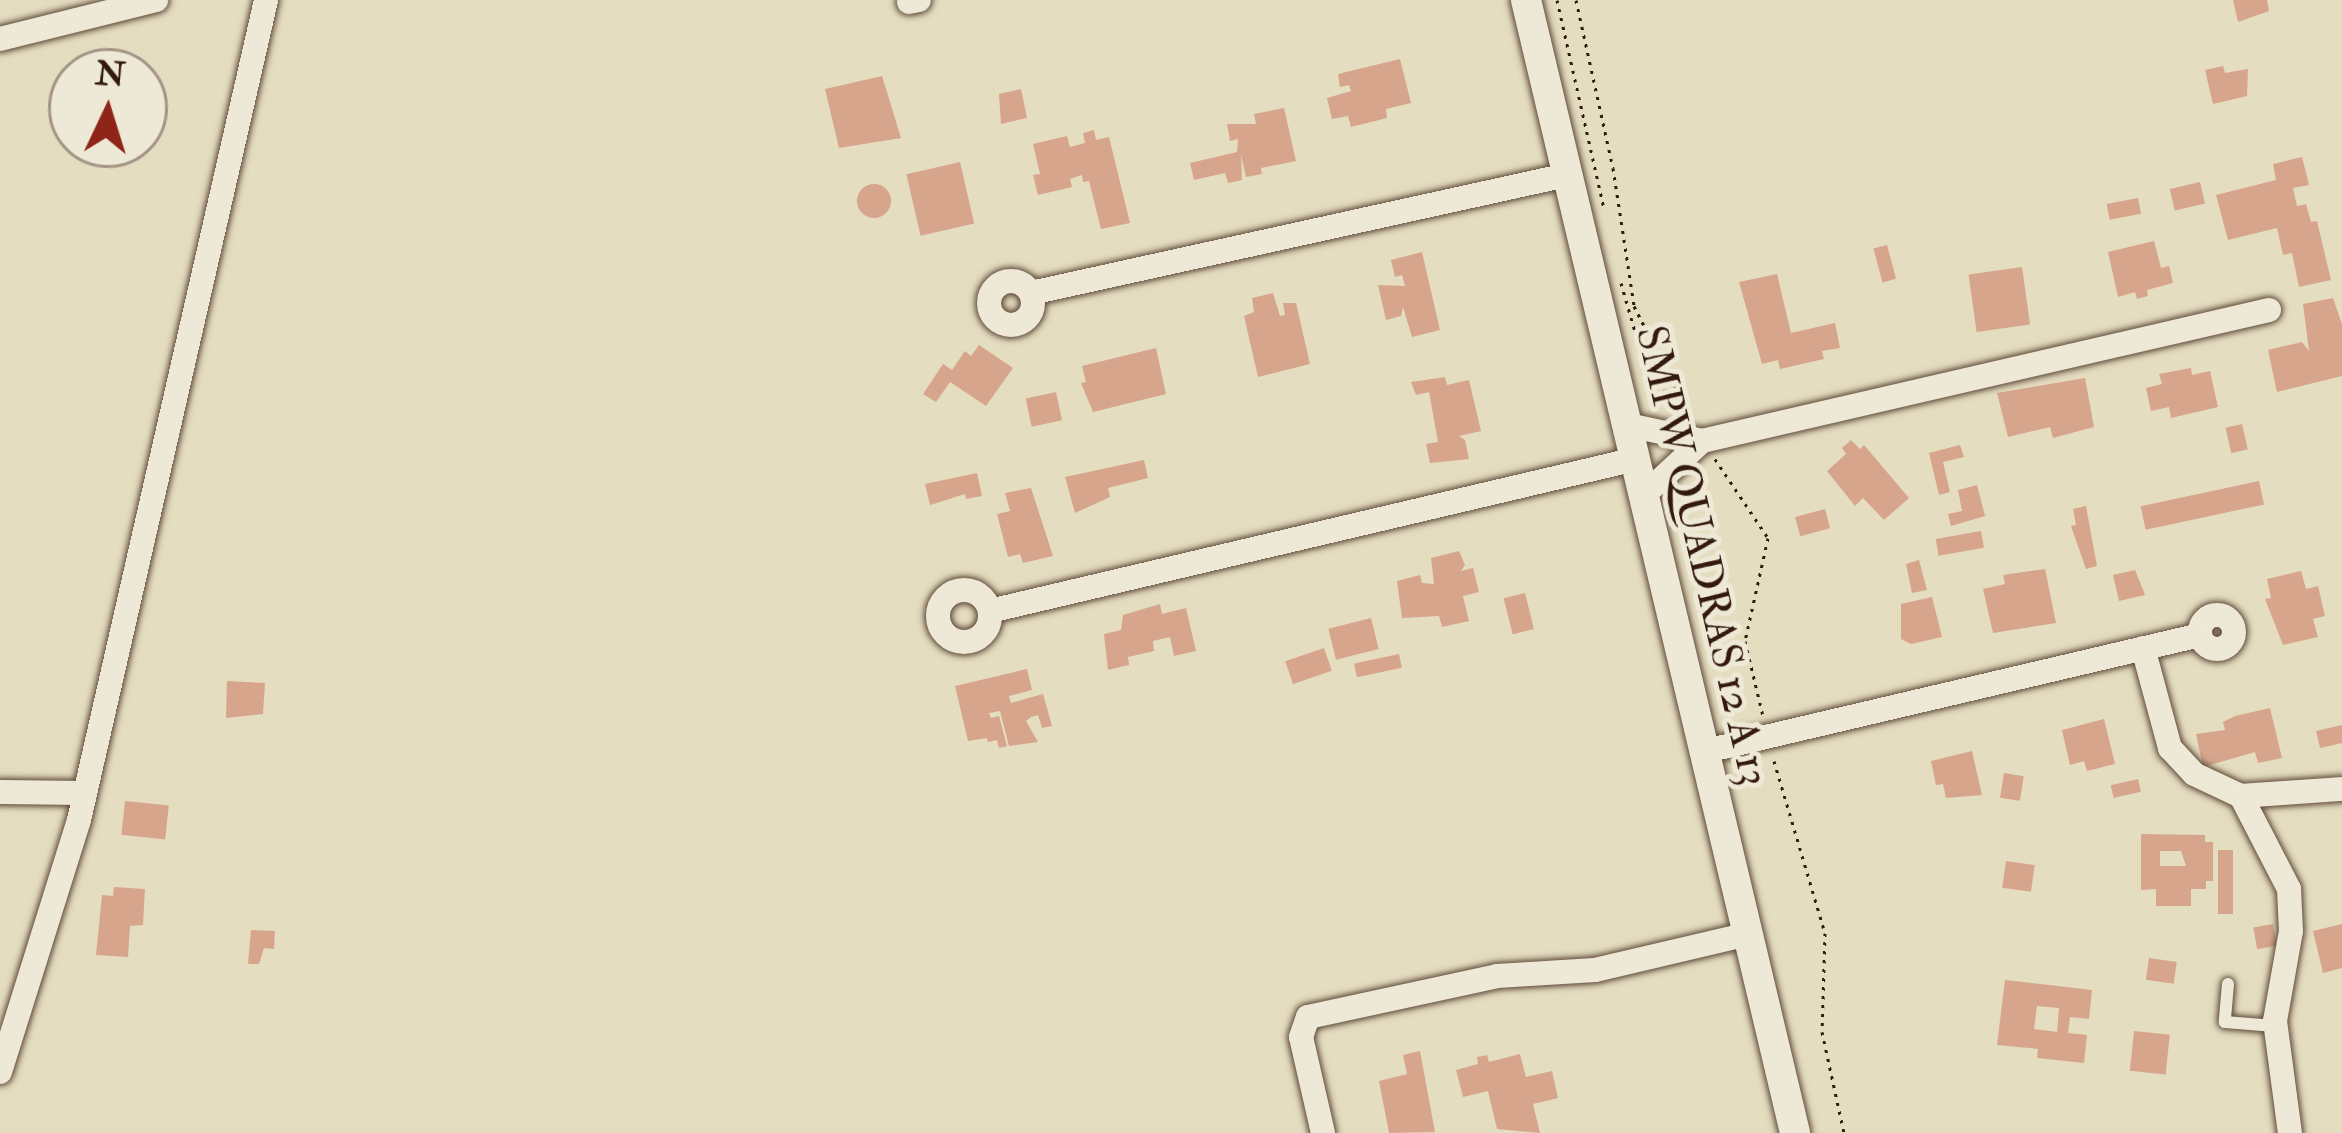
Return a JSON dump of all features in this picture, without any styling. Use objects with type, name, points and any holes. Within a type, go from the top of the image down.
[{"type":"street","points":[[0,39],[156,0]]},
{"type":"street","points":[[0,1072],[85,793],[266,0]]},
{"type":"street","name":"SMPW QUADRAS 12 A 13","points":[[1526,0],[1795,1133]]},
{"type":"street","points":[[1031,293],[1567,175]]},
{"type":"street","points":[[1628,425],[1697,440],[2269,310]]},
{"type":"street","points":[[1645,494],[1697,440]]},
{"type":"street","points":[[990,611],[1636,459]]},
{"type":"street","points":[[1706,751],[2200,635]]},
{"type":"street","points":[[2143,649],[2170,748],[2194,774],[2241,796],[2342,789]]},
{"type":"street","points":[[0,792],[85,793]]},
{"type":"street","points":[[2241,796],[2270,844],[2291,901],[2275,1026],[2290,1100],[2290,1133]]},
{"type":"street","points":[[1323,1133],[1300,1037],[1308,1017],[1497,976],[1595,970],[1748,934]]},
{"type":"lane","points":[[2228,984],[2225,1022],[2275,1026]]},
{"type":"path","points":[[1558,0],[1605,216]]},
{"type":"path","points":[[1576,0],[1613,168],[1634,306],[1697,440]]},
{"type":"path","points":[[1620,279],[1638,342],[1697,440],[1768,538],[1744,641],[1825,933],[1822,1032],[1844,1133]]},
{"type":"building","points":[[2233,0],[2267,0],[2269,11],[2238,22]]},
{"type":"building","points":[[1400,59],[1411,103],[1386,109],[1387,118],[1351,127],[1348,116],[1332,119],[1327,98],[1351,91],[1349,85],[1340,87],[1338,74]]},
{"type":"building","points":[[2223,66],[2225,73],[2248,69],[2247,96],[2213,104],[2205,70]]},
{"type":"building","points":[[882,76],[901,138],[839,148],[825,89]]},
{"type":"building","points":[[1021,89],[1027,118],[1001,124],[999,94]]},
{"type":"building","points":[[1284,108],[1296,161],[1261,168],[1262,174],[1246,177],[1241,155],[1242,180],[1228,183],[1225,173],[1194,180],[1190,163],[1237,152],[1238,139],[1230,141],[1227,124],[1256,124],[1254,114]]},
{"type":"building","points":[[1094,130],[1096,140],[1109,137],[1130,223],[1101,229],[1089,181],[1083,182],[1082,175],[1070,179],[1072,187],[1038,195],[1033,175],[1040,174],[1033,144],[1067,136],[1070,147],[1085,143],[1083,133]]},
{"type":"building","points":[[2302,157],[2309,185],[2293,188],[2297,206],[2306,204],[2311,222],[2317,221],[2331,280],[2299,287],[2292,253],[2283,255],[2277,228],[2228,240],[2216,195],[2276,180],[2273,164]]},
{"type":"building","points":[[960,162],[974,223],[921,236],[906,174]]},
{"type":"building","points":[[2200,182],[2205,203],[2175,210],[2170,189]]},
{"type":"building","points":[[874,184],[886,189],[891,201],[886,213],[874,218],[862,213],[857,201],[862,189]]},
{"type":"building","points":[[2138,198],[2141,214],[2110,220],[2107,204]]},
{"type":"building","points":[[2154,241],[2161,268],[2169,266],[2173,283],[2147,290],[2148,296],[2137,299],[2135,292],[2118,297],[2108,252]]},
{"type":"building","points":[[1887,245],[1896,279],[1883,282],[1873,249]]},
{"type":"building","points":[[1422,252],[1440,330],[1412,337],[1403,307],[1401,316],[1386,320],[1378,285],[1405,286],[1402,275],[1395,277],[1391,260]]},
{"type":"building","points":[[2022,267],[2030,324],[1977,332],[1969,275]]},
{"type":"building","points":[[1777,274],[1791,333],[1835,323],[1840,348],[1822,351],[1824,359],[1780,369],[1778,360],[1762,364],[1739,282]]},
{"type":"building","points":[[1273,293],[1280,316],[1285,315],[1283,303],[1296,303],[1310,364],[1258,377],[1244,316],[1254,312],[1252,298]]},
{"type":"building","points":[[2333,298],[2342,324],[2342,376],[2277,392],[2268,350],[2302,342],[2309,351],[2303,304]]},
{"type":"building","points":[[979,345],[1013,368],[986,406],[950,382],[936,402],[923,394],[943,364],[952,370],[965,351],[971,356]]},
{"type":"building","points":[[1156,348],[1166,394],[1093,412],[1081,383],[1086,382],[1082,366]]},
{"type":"building","points":[[2191,368],[2192,375],[2210,371],[2218,407],[2171,418],[2169,407],[2151,411],[2146,388],[2162,384],[2159,374]]},
{"type":"building","points":[[1445,377],[1447,385],[1469,380],[1481,431],[1459,436],[1465,440],[1469,459],[1430,463],[1426,444],[1438,442],[1429,392],[1416,395],[1411,382]]},
{"type":"building","points":[[2085,378],[2094,427],[2053,438],[2050,427],[2008,437],[1997,393]]},
{"type":"building","points":[[1056,392],[1062,420],[1032,427],[1026,398]]},
{"type":"building","points":[[2242,424],[2248,449],[2231,453],[2225,428]]},
{"type":"building","points":[[1851,440],[1860,449],[1864,445],[1909,498],[1884,520],[1863,498],[1855,506],[1827,471],[1846,454],[1842,448]]},
{"type":"building","points":[[1960,445],[1964,457],[1943,462],[1950,492],[1939,495],[1929,453]]},
{"type":"building","points":[[1144,460],[1148,478],[1108,488],[1110,497],[1075,513],[1065,477]]},
{"type":"building","points":[[977,473],[982,496],[966,499],[965,494],[930,505],[925,484]]},
{"type":"building","points":[[2259,481],[2264,504],[2146,530],[2141,506]]},
{"type":"building","points":[[1977,485],[1985,516],[1951,526],[1948,514],[1962,511],[1958,490]]},
{"type":"building","points":[[1031,488],[1053,556],[1023,563],[1020,554],[1008,557],[997,514],[1010,511],[1005,493]]},
{"type":"building","points":[[2086,506],[2097,566],[2086,569],[2071,526],[2076,525],[2073,509]]},
{"type":"building","points":[[1825,509],[1830,528],[1800,536],[1795,517]]},
{"type":"building","points":[[1981,531],[1984,548],[1939,556],[1936,539]]},
{"type":"building","points":[[1459,551],[1465,565],[1461,571],[1473,568],[1479,592],[1463,596],[1469,621],[1442,627],[1439,616],[1402,618],[1397,581],[1420,575],[1422,583],[1434,584],[1431,558]]},
{"type":"building","points":[[1919,560],[1927,590],[1912,593],[1906,564]]},
{"type":"building","points":[[2045,569],[2056,623],[1993,633],[1983,589],[2005,584],[2003,575]]},
{"type":"building","points":[[2135,570],[2145,595],[2119,601],[2113,575]]},
{"type":"building","points":[[2301,571],[2306,589],[2318,586],[2325,616],[2313,619],[2318,637],[2283,645],[2265,599],[2271,598],[2267,579]]},
{"type":"building","points":[[1525,593],[1534,629],[1513,634],[1504,598]]},
{"type":"building","points":[[1932,597],[1942,637],[1911,644],[1901,639],[1901,604]]},
{"type":"building","points":[[1160,604],[1162,614],[1186,608],[1196,651],[1174,656],[1170,637],[1153,641],[1154,651],[1128,657],[1129,665],[1108,670],[1104,634],[1121,630],[1123,615]]},
{"type":"building","points":[[1371,618],[1379,649],[1336,660],[1328,629]]},
{"type":"building","points":[[1324,648],[1332,671],[1293,684],[1285,661]]},
{"type":"building","points":[[1399,654],[1402,668],[1357,677],[1354,664]]},
{"type":"building","points":[[1027,669],[1032,690],[1009,696],[1011,703],[1043,694],[1052,726],[1042,728],[1038,715],[1031,717],[1026,721],[1038,742],[1009,746],[1000,711],[989,713],[991,718],[999,716],[1007,746],[999,748],[997,740],[988,742],[987,738],[968,741],[955,686]]},
{"type":"building","points":[[227,681],[265,683],[263,714],[226,718]]},
{"type":"building","points":[[2270,708],[2282,758],[2258,763],[2255,752],[2203,767],[2196,734],[2225,730],[2223,722],[2235,716]]},
{"type":"building","points":[[2104,719],[2115,764],[2087,771],[2084,761],[2070,765],[2062,730]]},
{"type":"building","points":[[2342,725],[2342,743],[2320,748],[2316,731]]},
{"type":"building","points":[[1972,751],[1982,795],[1946,798],[1943,784],[1936,785],[1931,761]]},
{"type":"building","points":[[2004,773],[2024,776],[2020,801],[2000,798]]},
{"type":"building","points":[[2138,779],[2141,792],[2114,798],[2111,785]]},
{"type":"building","points":[[125,801],[169,806],[165,839],[121,835]]},
{"type":"building","points":[[2141,834],[2205,835],[2205,842],[2213,842],[2213,881],[2206,881],[2206,889],[2191,889],[2191,906],[2156,906],[2156,889],[2141,890]],"holes":[[[2160,851],[2181,851],[2186,866],[2160,866]]]},
{"type":"building","points":[[2218,850],[2233,850],[2233,914],[2218,914]]},
{"type":"building","points":[[2006,861],[2035,865],[2031,892],[2002,888]]},
{"type":"building","points":[[114,887],[145,889],[143,925],[130,926],[128,957],[96,955],[102,895],[113,896]]},
{"type":"building","points":[[2273,924],[2277,946],[2257,949],[2253,927]]},
{"type":"building","points":[[2342,924],[2342,968],[2323,973],[2313,931]]},
{"type":"building","points":[[251,930],[275,931],[274,949],[264,948],[259,964],[248,964]]},
{"type":"building","points":[[2149,958],[2177,962],[2174,984],[2146,980]]},
{"type":"building","points":[[2005,980],[2092,990],[2089,1019],[2070,1017],[2068,1033],[2087,1035],[2084,1063],[2037,1058],[2038,1049],[1997,1045]],"holes":[[[2037,1006],[2059,1008],[2057,1032],[2034,1029]]]},
{"type":"building","points":[[2134,1031],[2170,1035],[2166,1075],[2130,1071]]},
{"type":"building","points":[[1420,1051],[1435,1132],[1389,1133],[1379,1081],[1407,1074],[1403,1055]]},
{"type":"building","points":[[1520,1054],[1526,1077],[1552,1071],[1558,1098],[1533,1104],[1540,1133],[1497,1129],[1488,1091],[1463,1097],[1456,1070],[1478,1064],[1477,1057],[1487,1055],[1489,1062]]}]
